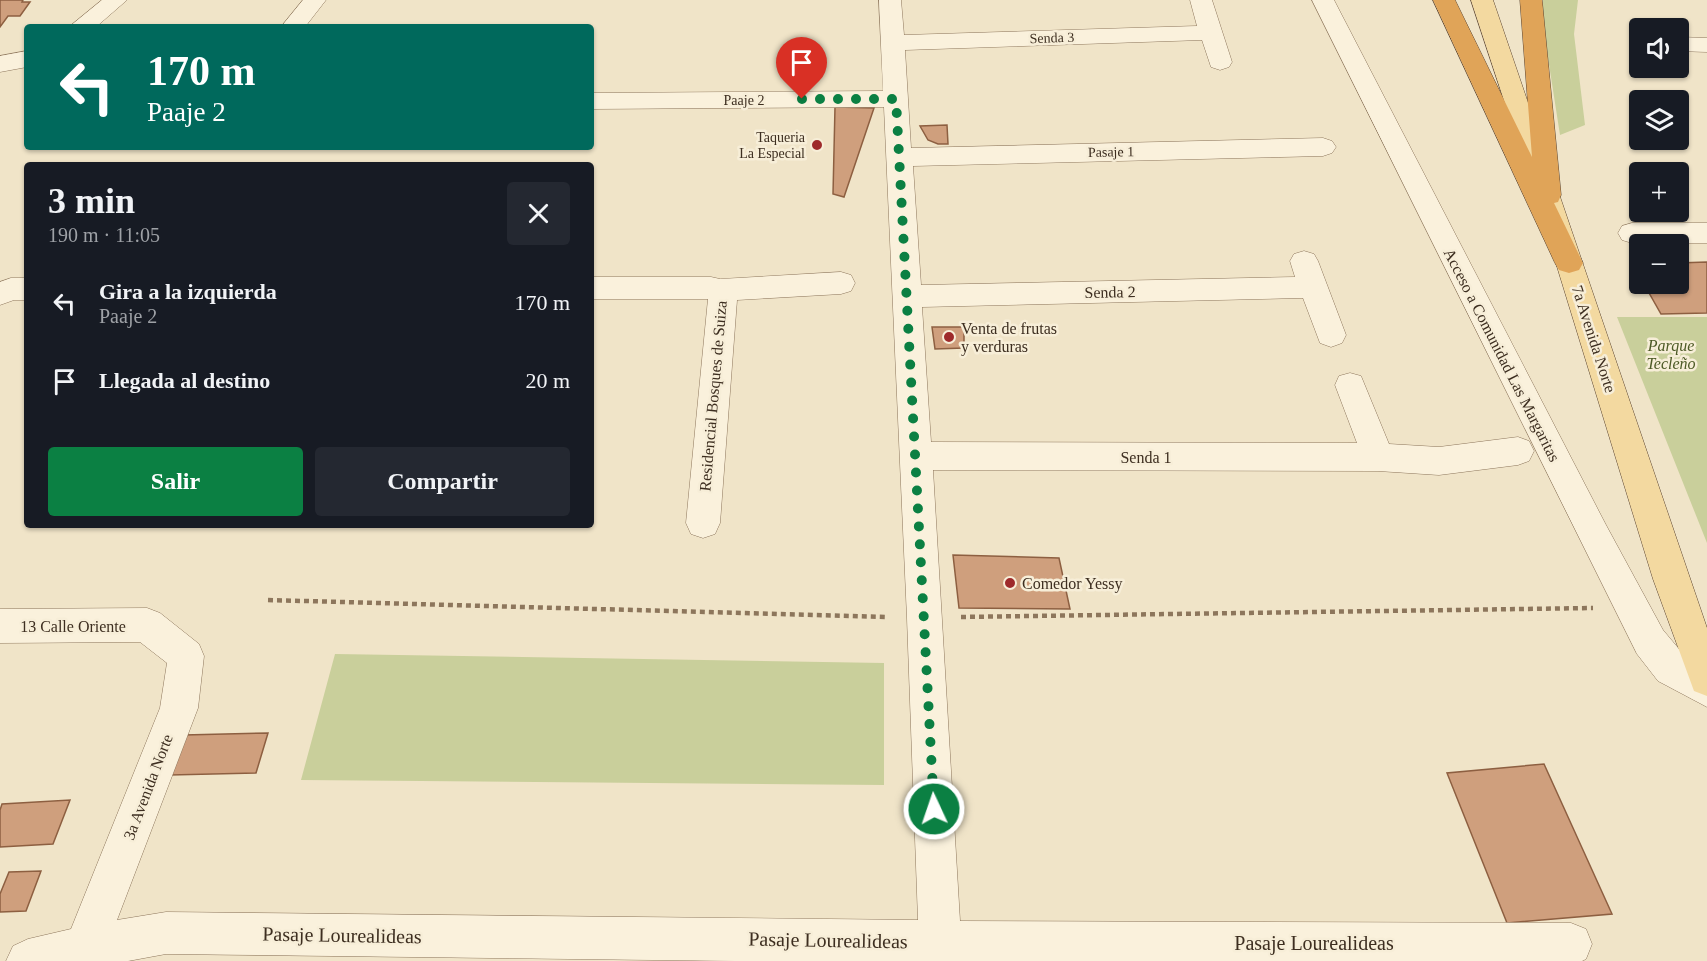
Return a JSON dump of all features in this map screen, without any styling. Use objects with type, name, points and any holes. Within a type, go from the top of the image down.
[{"type":"highway","points":[[1444,0],[1569,263]]},
{"type":"highway","points":[[1531,0],[1548,195]]},
{"type":"main road","name":"7a Avenida Norte","points":[[1482,0],[1548,195],[1667,568],[1707,678]]},
{"type":"street","points":[[85,24],[116,0]]},
{"type":"street","points":[[295,24],[315,0]]},
{"type":"street","points":[[890,0],[941,951]]},
{"type":"street","points":[[1201,0],[1220,62]]},
{"type":"street","name":"Acceso a Comunidad Las Margaritas","points":[[1323,0],[1650,642],[1671,668],[1707,689]]},
{"type":"street","name":"Senda 3","points":[[893,43],[1211,33]]},
{"type":"street","points":[[1689,45],[1707,45]]},
{"type":"street","points":[[0,64],[24,59]]},
{"type":"street","name":"Paaje 2","points":[[594,101],[896,99]]},
{"type":"street","name":"Pasaje 1","points":[[899,158],[1323,147]]},
{"type":"street","points":[[1632,233],[1707,233]]},
{"type":"street","name":"Senda 2","points":[[906,296],[1308,274],[1331,335]]},
{"type":"street","points":[[720,290],[841,283]]},
{"type":"street","name":"Residencial Bosques de Suiza","points":[[594,288],[711,288],[720,290],[723,295],[703,523]]},
{"type":"street","points":[[0,294],[11,289],[24,289]]},
{"type":"street","points":[[1350,384],[1378,457]]},
{"type":"street","name":"Senda 1","points":[[915,456],[1378,457],[1439,461],[1518,451]]},
{"type":"street","name":"13 Calle Oriente","points":[[0,626],[147,625]]},
{"type":"street","name":"3a Avenida Norte","points":[[82,954],[179,708],[186,656],[147,625]]},
{"type":"street","name":"Pasaje Lourealideas","points":[[28,961],[82,954],[166,933],[941,951],[1571,944]]},
{"type":"green space","points":[[1543,0],[1578,0],[1574,34],[1585,125],[1560,135],[1543,26]]},
{"type":"green space","name":"Parque Tecleño","points":[[1617,317],[1707,317],[1707,543]]},
{"type":"green space","points":[[335,654],[884,663],[884,785],[301,780]]},
{"type":"building","points":[[0,0],[30,2],[20,16],[8,16],[0,27]]},
{"type":"building","points":[[0,0],[30,2],[20,16],[8,16],[0,27]]},
{"type":"building","points":[[835,107],[874,108],[844,197],[833,194]]},
{"type":"building","points":[[947,125],[948,144],[938,144],[928,140],[920,126]]},
{"type":"building","points":[[1707,262],[1707,313],[1661,314],[1650,294],[1689,294],[1689,263]]},
{"type":"building","name":"Venta de frutas y verduras","points":[[932,327],[964,327],[964,348],[935,349]]},
{"type":"building","name":"Comedor Yessy","points":[[953,555],[1059,558],[1070,609],[959,608]]},
{"type":"building","points":[[268,733],[256,773],[170,775],[184,735]]},
{"type":"building","points":[[1544,764],[1612,914],[1507,923],[1447,773]]},
{"type":"building","points":[[70,800],[53,844],[0,847],[2,804]]},
{"type":"building","points":[[41,871],[26,911],[0,912],[0,894],[9,872]]},
{"type":"place","name":"Taqueria La Especial","points":[[817,145]]},
{"type":"place","name":"Venta de frutas y verduras","points":[[949,337]]},
{"type":"place","name":"Comedor Yessy","points":[[1010,583]]},
{"type":"route","points":[[802,99],[896,99],[934,809]]}]
